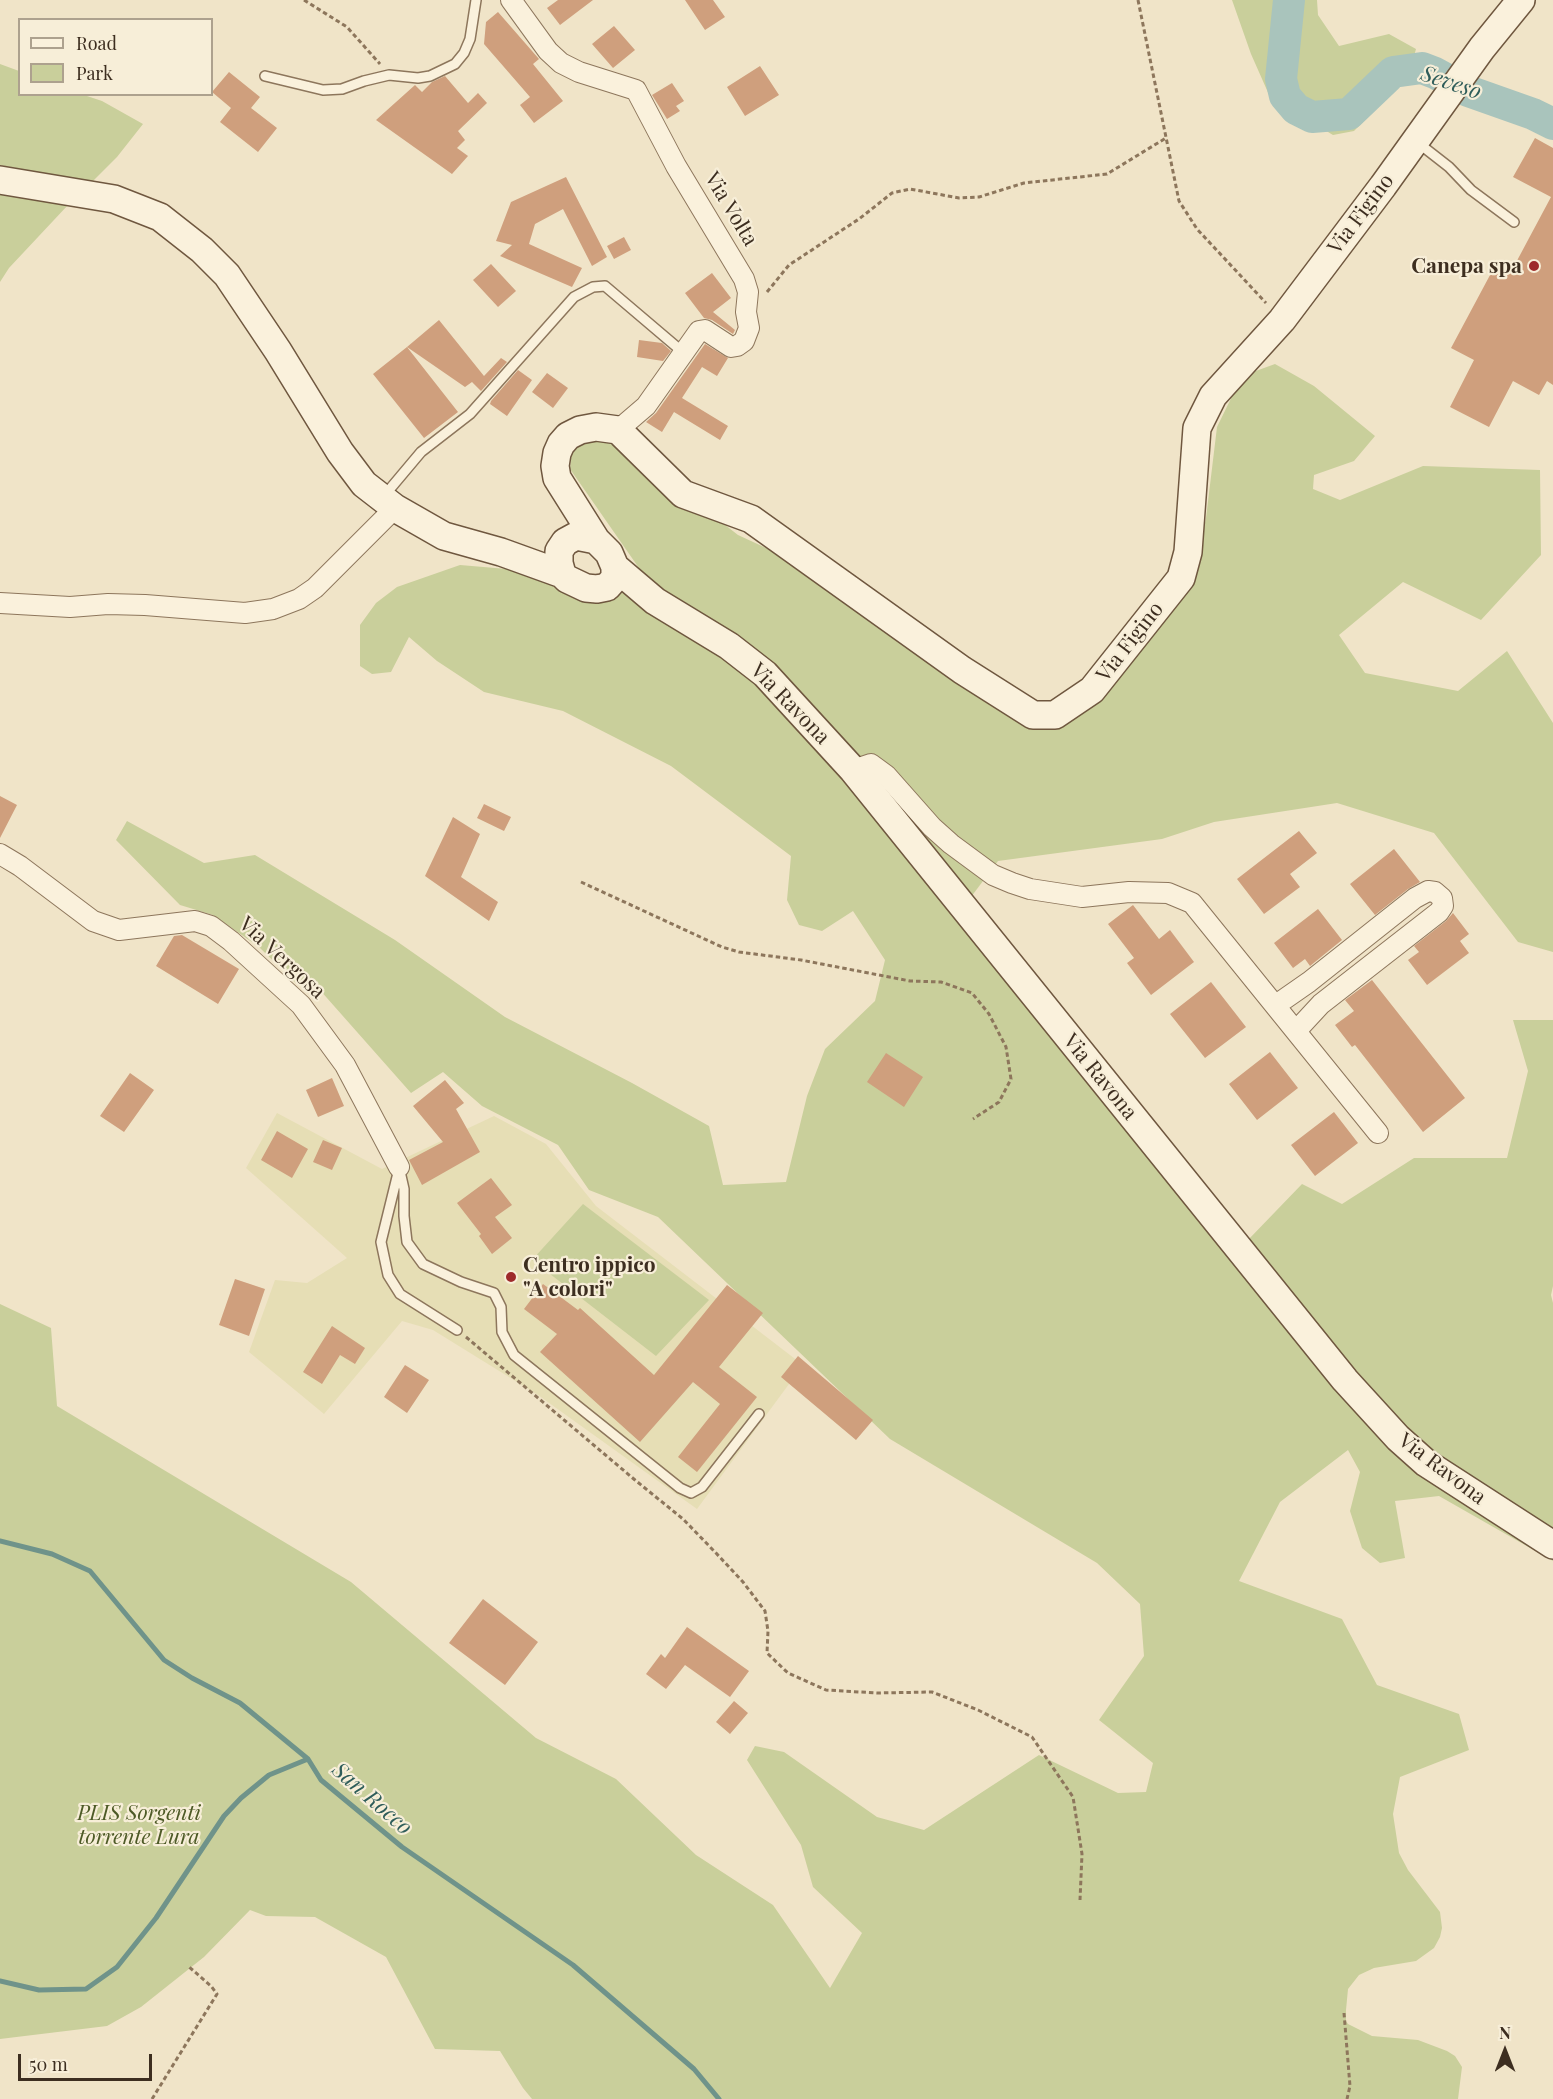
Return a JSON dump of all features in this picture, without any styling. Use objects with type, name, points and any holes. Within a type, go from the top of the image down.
[{"type":"street","name":"Via Volta","points":[[511,0],[548,51],[561,63],[579,72],[636,90],[676,166],[744,279],[748,292],[746,312],[749,328]]},
{"type":"street","name":"Via Figino","points":[[618,430],[683,494],[751,519],[962,670],[1033,715],[1055,715],[1092,690],[1181,578],[1188,552],[1197,428],[1213,396],[1282,320],[1482,48],[1521,0]]},
{"type":"street","points":[[0,180],[114,199],[160,217],[202,250],[227,275],[278,351],[340,452],[364,484],[389,503],[444,536],[501,552],[562,574],[586,588],[597,589],[611,577],[609,553],[596,540],[557,478],[555,466],[561,444],[568,436],[580,430],[596,427],[618,430],[646,405],[699,331],[705,330],[730,347],[737,346],[744,341],[749,328]]},
{"type":"street","points":[[0,603],[70,607],[108,603],[245,613],[273,609],[299,599],[315,588],[389,503]]},
{"type":"street","points":[[562,574],[559,552],[566,542],[577,512]]},
{"type":"street","points":[[501,552],[566,542],[576,536],[596,540]]},
{"type":"street","name":"Via Ravona","points":[[611,577],[729,646],[765,674],[853,770],[1345,1380],[1398,1438],[1426,1463],[1553,1545]]},
{"type":"street","points":[[853,770],[871,764],[915,806],[932,827],[976,864],[1002,879],[1030,889],[1082,897],[1128,892],[1168,893],[1192,903],[1378,1133]]},
{"type":"street","name":"Via Vergosa","points":[[0,854],[20,866],[93,921],[119,930],[195,921],[211,926],[231,941],[301,1005],[345,1065],[399,1167]]},
{"type":"street","points":[[1275,1005],[1309,982],[1415,898],[1428,891],[1435,892],[1443,898],[1443,906],[1438,912],[1322,1004],[1296,1031]]},
{"type":"street","points":[[1373,931],[1389,951]]},
{"type":"lane","points":[[265,76],[323,90],[342,89],[389,75],[418,78],[430,76],[455,64],[464,53],[470,39],[476,0]]},
{"type":"lane","points":[[1415,141],[1449,167],[1471,190],[1514,222]]},
{"type":"lane","points":[[389,503],[421,452],[470,414],[574,297],[593,287],[605,286],[678,348],[677,364]]},
{"type":"lane","points":[[399,1167],[381,1242],[388,1275],[400,1294],[457,1330]]},
{"type":"lane","points":[[399,1167],[404,1189],[407,1242],[423,1264],[461,1282],[494,1293],[501,1306],[502,1332],[514,1355],[680,1488],[691,1493],[702,1487],[759,1414]]},
{"type":"path","points":[[304,0],[347,27],[389,75]]},
{"type":"path","points":[[1138,0],[1179,201],[1197,229],[1282,320]]},
{"type":"path","points":[[749,328],[767,291],[789,265],[859,219],[892,193],[910,189],[959,198],[979,197],[1024,183],[1107,174],[1166,138]]},
{"type":"path","points":[[581,882],[722,947],[910,981],[941,982],[972,993],[989,1014],[1006,1047],[1011,1078],[999,1102],[973,1119]]},
{"type":"path","points":[[457,1330],[683,1519],[715,1551],[765,1611],[768,1631],[767,1653],[788,1673],[826,1690],[877,1693],[932,1692],[978,1710],[1032,1737],[1073,1797],[1082,1854],[1080,1900]]},
{"type":"path","points":[[152,2099],[217,1994],[188,1966]]},
{"type":"path","points":[[1344,2013],[1350,2086],[1347,2099]]},
{"type":"shaded area","points":[[277,1113],[382,1169],[494,1116],[546,1144],[596,1206],[803,1365],[697,1509],[538,1395],[433,1330],[402,1321],[324,1414],[249,1352],[275,1280],[307,1283],[347,1258],[246,1168]]},
{"type":"green space","points":[[1232,0],[1317,0],[1318,15],[1339,46],[1389,34],[1416,49],[1408,77],[1354,131],[1333,135],[1270,97],[1251,54]]},
{"type":"green space","points":[[0,64],[18,71],[18,96],[87,96],[102,101],[143,124],[117,157],[92,182],[0,165]]},
{"type":"green space","points":[[0,193],[68,205],[9,268],[0,282]]},
{"type":"green space","name":"PLIS Sorgenti torrente Lura","points":[[1275,364],[1314,386],[1375,436],[1354,461],[1314,475],[1313,489],[1340,500],[1423,466],[1540,470],[1541,555],[1481,620],[1403,582],[1339,635],[1365,673],[1458,691],[1507,651],[1553,723],[1553,952],[1518,942],[1434,833],[1337,803],[1214,822],[1162,839],[998,861],[968,901],[1248,1240],[1302,1184],[1342,1204],[1414,1158],[1507,1158],[1528,1071],[1513,1020],[1553,1020],[1553,1286],[1551,1295],[1553,1303],[1553,1561],[1439,1496],[1395,1501],[1405,1558],[1380,1563],[1362,1548],[1350,1511],[1360,1472],[1348,1450],[1280,1502],[1239,1581],[1342,1619],[1377,1685],[1459,1714],[1469,1750],[1400,1777],[1393,1814],[1399,1853],[1408,1870],[1440,1912],[1442,1928],[1440,1937],[1434,1948],[1416,1961],[1374,1968],[1359,1975],[1348,1989],[1346,2010],[1348,2024],[1372,2036],[1418,2040],[1455,2056],[1462,2067],[1458,2099],[532,2099],[500,2051],[435,2049],[386,1957],[315,1917],[266,1916],[250,1910],[204,1957],[141,2007],[107,2026],[0,2039],[0,1304],[51,1328],[57,1406],[351,1582],[536,1738],[616,1779],[696,1855],[773,1905],[830,1988],[862,1933],[813,1887],[801,1845],[747,1760],[755,1746],[784,1752],[877,1817],[924,1830],[1039,1755],[1118,1793],[1146,1792],[1153,1763],[1099,1720],[1144,1656],[1140,1604],[1097,1563],[890,1439],[658,1217],[589,1190],[558,1145],[482,1106],[443,1072],[411,1093],[319,989],[296,983],[259,947],[213,915],[180,905],[116,840],[127,821],[204,863],[255,855],[395,940],[505,1017],[709,1126],[723,1185],[786,1182],[807,1096],[825,1049],[875,1001],[885,960],[853,911],[822,931],[799,925],[787,900],[791,856],[671,766],[563,711],[484,692],[437,661],[409,637],[391,672],[372,674],[360,666],[360,625],[376,603],[397,587],[460,565],[648,581],[570,469],[572,448],[597,438],[617,441],[738,535],[779,554],[1036,727],[1193,582],[1206,518],[1217,427],[1242,376]]},
{"type":"green space","points":[[583,1204],[709,1300],[656,1356],[532,1260]]},
{"type":"building","points":[[558,0],[593,0],[560,25],[547,8]]},
{"type":"building","points":[[685,0],[713,0],[725,17],[705,30]]},
{"type":"building","points":[[498,12],[539,59],[533,64],[563,101],[534,123],[520,105],[530,97],[484,44],[486,22]]},
{"type":"building","points":[[614,26],[635,50],[613,68],[592,44]]},
{"type":"building","points":[[760,66],[779,95],[745,116],[727,87]]},
{"type":"building","points":[[229,72],[260,97],[251,108],[277,128],[258,152],[220,122],[231,108],[213,91]]},
{"type":"building","points":[[445,76],[468,103],[478,93],[487,103],[458,131],[465,140],[457,148],[468,156],[452,174],[376,120],[415,85],[422,92],[432,82]]},
{"type":"building","points":[[672,83],[684,101],[676,106],[680,111],[667,119],[652,95]]},
{"type":"building","name":"Canepa spa","points":[[1535,138],[1553,148],[1553,385],[1547,381],[1539,395],[1513,381],[1489,427],[1450,407],[1474,360],[1451,348],[1497,262],[1512,270],[1551,197],[1513,177]]},
{"type":"building","points":[[566,177],[607,257],[592,266],[563,209],[535,224],[529,244],[582,268],[572,287],[500,256],[512,245],[496,241],[511,202]]},
{"type":"building","points":[[624,237],[631,250],[614,259],[607,246]]},
{"type":"building","points":[[491,264],[516,291],[498,307],[473,280]]},
{"type":"building","points":[[712,273],[731,298],[713,312],[735,330],[733,334],[712,320],[704,318],[685,293]]},
{"type":"building","points":[[439,320],[484,376],[501,358],[507,362],[481,391],[472,382],[465,387],[407,347]]},
{"type":"building","points":[[639,340],[662,343],[671,351],[663,361],[637,357]]},
{"type":"building","points":[[705,344],[728,358],[717,376],[702,367],[682,398],[728,426],[720,440],[674,412],[662,432],[646,422],[656,413]]},
{"type":"building","points":[[407,347],[458,412],[424,438],[373,374]]},
{"type":"building","points":[[518,370],[532,380],[507,416],[490,404]]},
{"type":"building","points":[[547,373],[568,388],[553,408],[532,392]]},
{"type":"building","points":[[0,796],[17,805],[0,838]]},
{"type":"building","points":[[484,804],[511,817],[504,831],[477,818]]},
{"type":"building","points":[[453,817],[480,834],[461,877],[498,902],[489,921],[425,876]]},
{"type":"building","points":[[1299,831],[1317,853],[1290,874],[1300,887],[1264,914],[1237,879]]},
{"type":"building","points":[[1394,849],[1420,882],[1375,915],[1350,884]]},
{"type":"building","points":[[1133,905],[1159,939],[1170,930],[1194,962],[1151,995],[1127,963],[1134,958],[1108,924]]},
{"type":"building","points":[[1318,909],[1342,940],[1310,966],[1305,959],[1293,968],[1274,943]]},
{"type":"building","points":[[1453,913],[1469,934],[1460,941],[1469,953],[1427,985],[1408,960],[1419,952],[1414,946]]},
{"type":"building","points":[[182,935],[239,969],[218,1004],[156,966],[174,936]]},
{"type":"building","points":[[1372,980],[1465,1098],[1423,1132],[1355,1045],[1352,1047],[1335,1025],[1354,1011],[1345,1000]]},
{"type":"building","points":[[1211,982],[1246,1027],[1205,1058],[1170,1014]]},
{"type":"building","points":[[1270,1052],[1298,1088],[1257,1120],[1229,1084]]},
{"type":"building","points":[[886,1053],[923,1077],[904,1107],[867,1082]]},
{"type":"building","points":[[130,1073],[154,1090],[124,1132],[100,1116]]},
{"type":"building","points":[[332,1078],[344,1106],[318,1117],[306,1090]]},
{"type":"building","points":[[445,1080],[464,1103],[456,1109],[480,1152],[422,1185],[409,1160],[443,1142],[413,1106]]},
{"type":"building","points":[[1334,1112],[1358,1143],[1315,1176],[1291,1145]]},
{"type":"building","points":[[277,1131],[308,1149],[292,1178],[261,1160]]},
{"type":"building","points":[[323,1140],[342,1148],[332,1170],[313,1162]]},
{"type":"building","points":[[491,1178],[512,1205],[495,1217],[512,1238],[492,1254],[479,1236],[481,1234],[457,1203]]},
{"type":"building","points":[[235,1279],[265,1289],[249,1336],[219,1325]]},
{"type":"building","points":[[543,1284],[578,1310],[580,1308],[654,1375],[727,1285],[763,1313],[719,1367],[757,1397],[697,1472],[678,1457],[720,1404],[693,1382],[640,1442],[540,1352],[557,1334],[524,1309]]},
{"type":"building","points":[[332,1326],[365,1348],[355,1364],[340,1355],[322,1384],[303,1372]]},
{"type":"building","points":[[798,1356],[873,1420],[856,1440],[781,1377]]},
{"type":"building","points":[[405,1365],[429,1380],[407,1413],[384,1397]]},
{"type":"building","points":[[483,1599],[538,1642],[505,1685],[449,1643]]},
{"type":"building","points":[[687,1627],[749,1671],[730,1697],[685,1665],[666,1689],[646,1674],[661,1654],[665,1658]]},
{"type":"building","points":[[734,1701],[748,1713],[730,1734],[716,1722]]},
{"type":"waterway","name":"Seveso","points":[[1289,0],[1281,79],[1285,96],[1296,109],[1312,117],[1349,114],[1393,72],[1422,68],[1468,91],[1533,114],[1553,124]]},
{"type":"waterway","name":"San Rocco","points":[[0,1541],[52,1554],[90,1571],[164,1660],[192,1678],[240,1703],[308,1759],[321,1780],[402,1847],[573,1965],[694,2069],[719,2099]]},
{"type":"waterway","points":[[0,1981],[39,1990],[86,1989],[117,1967],[156,1918],[224,1816],[241,1798],[269,1775],[308,1759]]},
{"type":"place","name":"Canepa spa","points":[[1534,266]]},
{"type":"place","name":"Centro ippico \"A colori\"","points":[[511,1277]]}]
